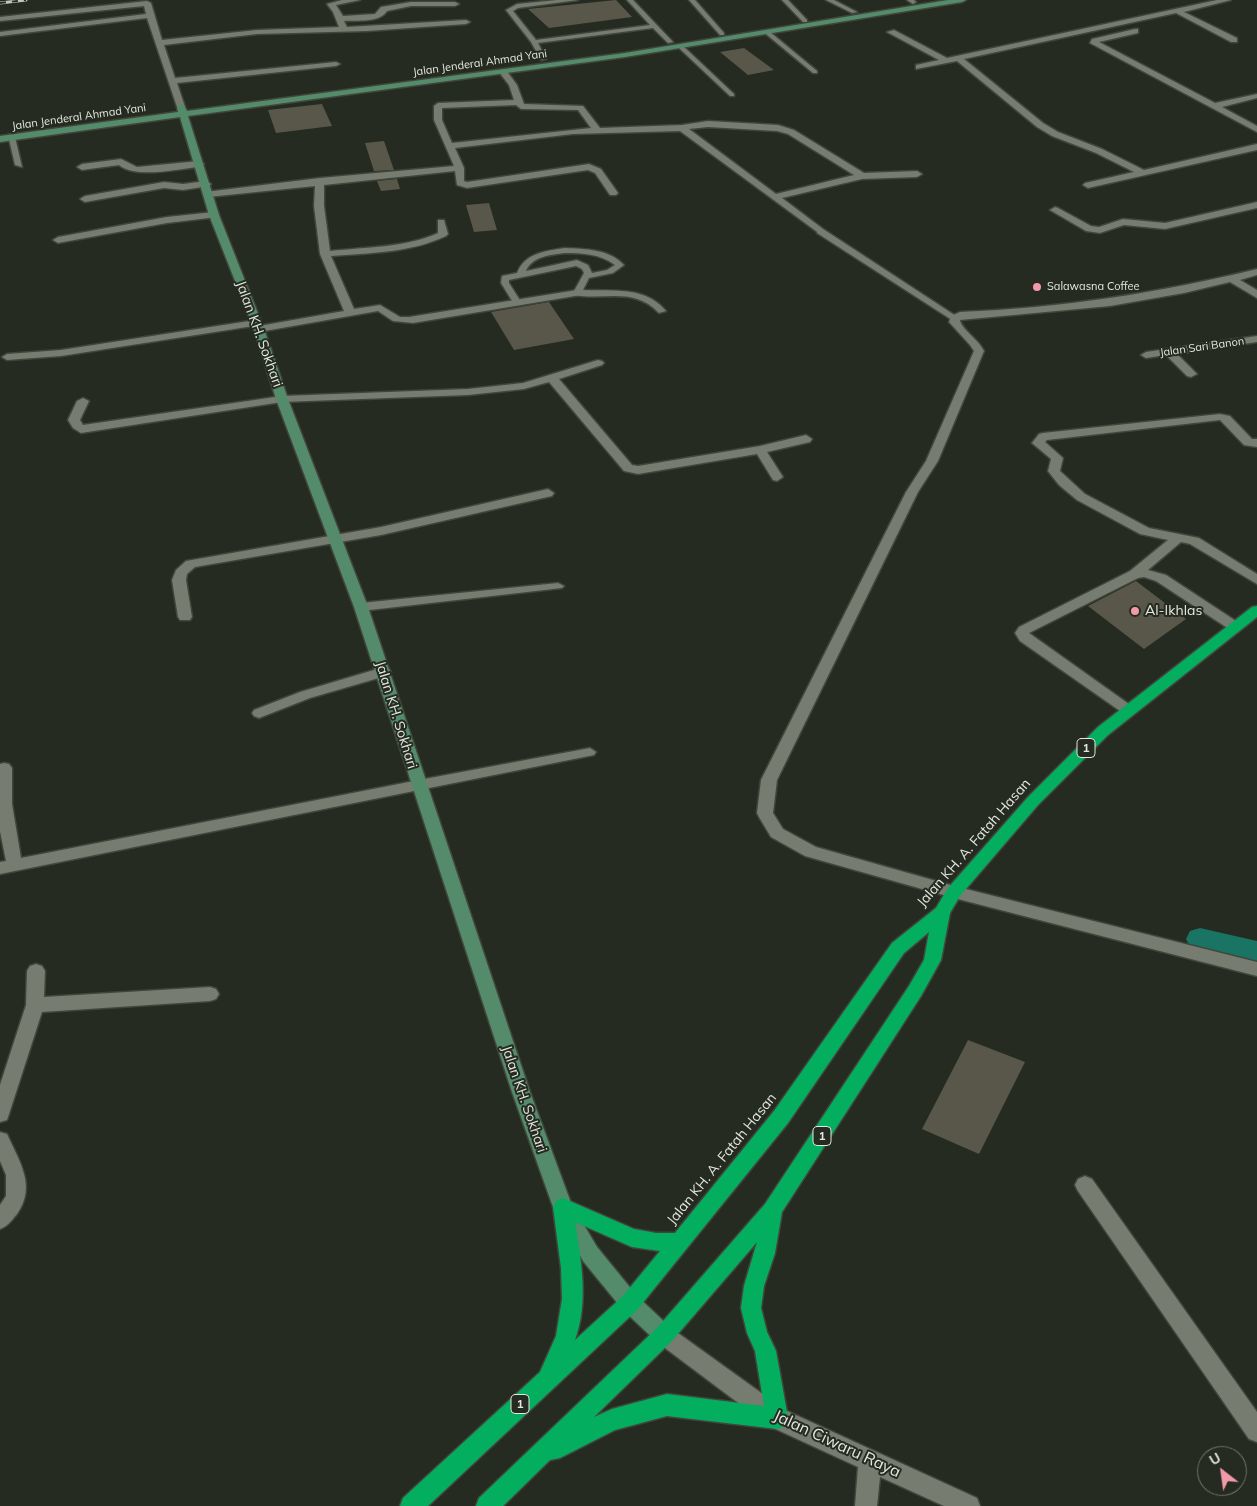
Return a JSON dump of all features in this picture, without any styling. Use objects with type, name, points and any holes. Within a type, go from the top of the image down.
[{"type":"highway","name":"Jalan KH. A. Fatah Hasan","points":[[630,1303],[781,1117],[898,948],[942,914],[954,892],[1033,801],[1103,731],[1234,626],[1257,610]]},
{"type":"highway","name":"1","points":[[486,1506],[664,1335],[772,1210],[915,991],[932,960],[942,914]]},
{"type":"highway","points":[[563,1207],[632,1238],[656,1242],[680,1242]]},
{"type":"highway","points":[[548,1378],[568,1330],[572,1293],[570,1258],[563,1207]]},
{"type":"highway","points":[[540,1456],[612,1420],[667,1406],[777,1418],[765,1351],[757,1333],[751,1308],[754,1286],[765,1253],[772,1210]]},
{"type":"highway","name":"1","points":[[411,1506],[630,1303]]},
{"type":"main road","name":"Jalan Jenderal Ahmad Yani","points":[[0,132],[503,72],[670,42],[926,0]]},
{"type":"main road","name":"Jalan Jenderal Ahmad Yani","points":[[0,139],[183,110],[543,59],[681,47],[962,0]]},
{"type":"main road","name":"Jalan KH. Sokhari","points":[[183,110],[214,214],[258,326],[282,399],[384,672],[419,785],[521,1092],[563,1207],[590,1254],[630,1303],[664,1335]]},
{"type":"street","points":[[343,29],[338,11],[331,4],[356,0]]},
{"type":"street","points":[[1168,0],[1185,8]]},
{"type":"street","points":[[919,67],[1227,0]]},
{"type":"street","points":[[0,19],[146,1],[149,16],[183,110]]},
{"type":"street","points":[[340,19],[380,15],[384,9],[411,4],[455,4]]},
{"type":"street","points":[[1175,10],[1234,40]]},
{"type":"street","points":[[73,11],[74,25]]},
{"type":"street","points":[[0,34],[149,16]]},
{"type":"street","points":[[159,43],[257,32],[466,22]]},
{"type":"street","points":[[1135,31],[1095,41],[1094,43],[1257,129]]},
{"type":"street","points":[[891,32],[946,61]]},
{"type":"street","points":[[959,59],[1040,124],[1056,134],[1099,151],[1142,172]]},
{"type":"street","points":[[174,81],[336,64]]},
{"type":"street","points":[[503,72],[512,85],[521,106],[580,108],[586,112],[597,130]]},
{"type":"street","points":[[1215,106],[1257,96]]},
{"type":"street","points":[[520,102],[438,106],[438,120],[459,168],[459,181],[467,185],[590,167],[598,171],[613,193]]},
{"type":"street","points":[[449,146],[562,132],[682,128],[720,124],[782,129],[862,176]]},
{"type":"street","points":[[682,128],[820,231]]},
{"type":"street","points":[[1088,185],[1257,147]]},
{"type":"street","points":[[82,167],[120,162],[131,168],[142,170],[199,164]]},
{"type":"street","points":[[85,199],[164,185],[207,189],[459,168]]},
{"type":"street","points":[[776,197],[862,176],[917,174]]},
{"type":"street","points":[[320,181],[319,206],[325,254],[350,314]]},
{"type":"street","points":[[1055,210],[1089,229],[1100,230],[1123,222],[1165,226],[1257,205]]},
{"type":"street","points":[[58,240],[168,220],[214,214]]},
{"type":"street","points":[[325,254],[415,244],[433,240],[444,234],[441,222]]},
{"type":"street","points":[[1257,272],[1141,298],[1006,314],[960,315],[955,318],[954,322],[975,343],[979,351],[932,461],[912,492],[870,573],[769,780],[765,813],[777,833],[811,852],[954,892],[1257,969]]},
{"type":"street","points":[[1232,279],[1257,294]]},
{"type":"street","points":[[4,358],[350,314],[380,308],[386,310],[392,317],[401,320],[419,319],[577,293]]},
{"type":"street","name":"Jalan Sari Banon","points":[[1146,355],[1256,341]]},
{"type":"street","points":[[1170,352],[1191,374]]},
{"type":"street","points":[[83,401],[74,420],[76,426],[81,429],[282,399],[468,392],[524,386],[554,379],[598,364]]},
{"type":"street","points":[[554,379],[628,468],[638,470],[760,450],[806,438]]},
{"type":"street","points":[[1257,443],[1248,442],[1226,418],[1220,417],[1042,437],[1038,443],[1057,458],[1054,471],[1063,482],[1081,497],[1145,531],[1194,541],[1257,580]]},
{"type":"street","points":[[760,450],[778,477]]},
{"type":"street","points":[[185,617],[179,580],[181,573],[191,564],[336,540],[548,493]]},
{"type":"street","points":[[1128,710],[1071,672],[1025,638],[1022,633],[1029,626],[1135,574],[1180,537]]},
{"type":"street","points":[[1135,574],[1151,574],[1161,578],[1234,626]]},
{"type":"street","points":[[259,712],[305,695],[384,672]]},
{"type":"street","points":[[4,768],[1,786],[7,867],[419,785]]},
{"type":"street","points":[[0,1114],[35,1005],[36,971]]},
{"type":"street","points":[[35,1005],[210,994]]},
{"type":"street","points":[[0,1140],[16,1175],[16,1199],[0,1220]]},
{"type":"street","points":[[1085,1185],[1257,1431]]},
{"type":"street","name":"Jalan Ciwaru Raya","points":[[664,1335],[777,1418],[969,1506]]},
{"type":"street","points":[[866,1506],[870,1459]]},
{"type":"lane","points":[[543,59],[534,42],[510,8],[575,0]]},
{"type":"lane","points":[[630,0],[670,42]]},
{"type":"lane","points":[[692,0],[722,34]]},
{"type":"lane","points":[[785,0],[805,21]]},
{"type":"lane","points":[[829,0],[854,12]]},
{"type":"lane","points":[[534,42],[655,26]]},
{"type":"lane","points":[[768,33],[815,72]]},
{"type":"lane","points":[[681,47],[732,95]]},
{"type":"lane","points":[[11,137],[19,165]]},
{"type":"lane","points":[[820,231],[955,318]]},
{"type":"lane","points":[[521,274],[521,268],[525,262],[568,250],[604,254],[617,260],[620,265],[618,268],[587,276]]},
{"type":"lane","points":[[517,302],[505,283],[505,278],[577,264],[585,267],[587,276],[577,293],[633,295],[656,303],[662,311]]},
{"type":"lane","points":[[361,607],[558,586]]},
{"type":"lane","points":[[419,785],[590,752]]},
{"type":"building","points":[[616,0],[632,17],[549,28],[528,9]]},
{"type":"building","points":[[744,48],[774,70],[748,75],[720,52]]},
{"type":"building","points":[[322,104],[332,126],[276,133],[268,110]]},
{"type":"building","points":[[384,141],[394,170],[374,171],[365,143]]},
{"type":"building","points":[[397,179],[400,189],[381,191],[377,181]]},
{"type":"building","points":[[489,203],[497,230],[474,232],[466,205]]},
{"type":"building","points":[[549,302],[574,339],[514,350],[491,312]]},
{"type":"building","name":"Al-Ikhlas","points":[[1136,581],[1186,619],[1144,649],[1088,606]]},
{"type":"building","points":[[968,1040],[1025,1062],[979,1154],[922,1129]]},
{"type":"waterway","points":[[1200,939],[1257,952]]},
{"type":"railway","points":[[0,3],[26,0]]},
{"type":"place","name":"Salawasna Coffee","points":[[1037,287]]},
{"type":"place","name":"Al-Ikhlas","points":[[1135,611]]}]
